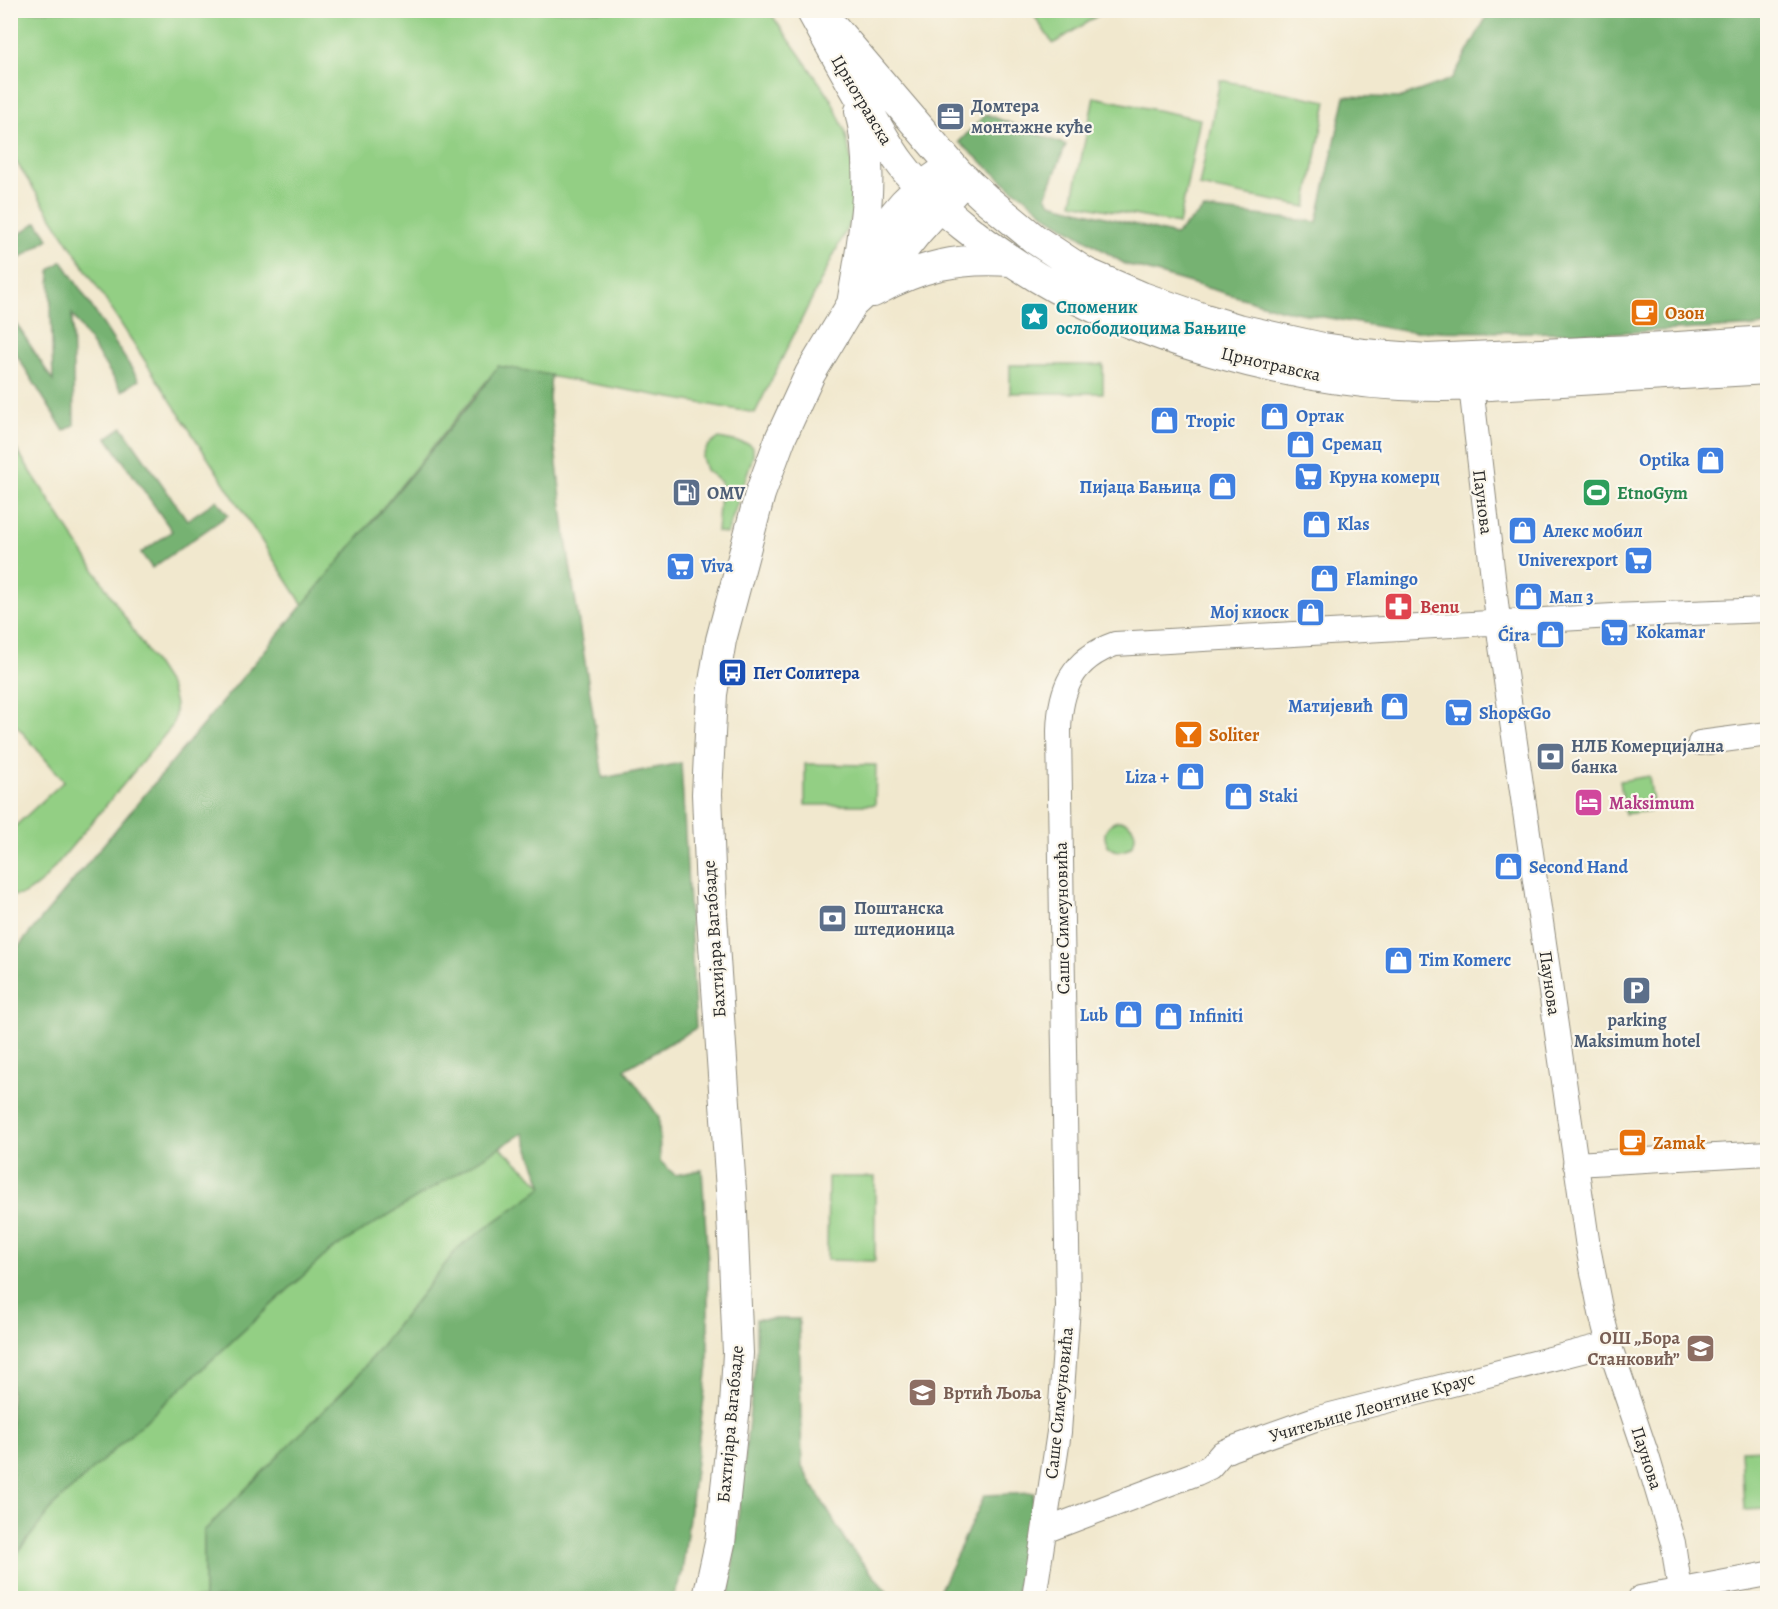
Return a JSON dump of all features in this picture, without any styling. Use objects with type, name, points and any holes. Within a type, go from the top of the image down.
[{"type":"main road","name":"Црнотравска","points":[[811,10],[855,90],[900,164],[931,196],[1011,261],[1096,308],[1129,322],[1238,358],[1279,368],[1358,382],[1402,385],[1469,371],[1767,342]]},
{"type":"main road","name":"Црнотравска","points":[[818,10],[959,173],[1036,240],[1070,263],[1116,286],[1170,307],[1238,329],[1323,348],[1427,359],[1469,371],[1767,369]]},
{"type":"main road","points":[[852,304],[865,223],[868,180],[866,135],[855,90]]},
{"type":"main road","name":"Бахтијара Вагабзаде","points":[[708,1599],[720,1543],[735,1406],[738,1353],[731,1190],[707,794],[712,694],[721,640],[760,494],[793,408],[810,374],[852,304],[888,221],[904,201],[931,196],[959,173]]},
{"type":"main road","points":[[852,304],[901,278],[954,261],[1011,261]]},
{"type":"street","name":"Паунова","points":[[1469,371],[1498,622],[1588,1247],[1609,1344],[1655,1480],[1673,1544],[1681,1595]]},
{"type":"street","name":"Саше Симеуновића","points":[[1034,1599],[1059,1432],[1068,1298],[1059,714],[1066,687],[1082,662],[1096,651],[1114,644],[1498,622],[1767,610]]},
{"type":"street","points":[[1700,743],[1767,735]]},
{"type":"street","points":[[1575,1164],[1767,1153]]},
{"type":"street","name":"Учитељице Леонтине Краус","points":[[1044,1531],[1197,1473],[1210,1467],[1222,1453],[1315,1419],[1609,1344]]},
{"type":"street","points":[[1640,1599],[1681,1595],[1767,1575]]},
{"type":"green space","points":[[11,11],[769,11],[831,99],[845,131],[853,168],[854,214],[755,413],[498,367],[303,605],[11,154]]},
{"type":"green space","points":[[1031,11],[1105,11],[1053,44]]},
{"type":"green space","points":[[1490,11],[1767,11],[1767,326],[1609,333],[1404,331],[1283,310],[1125,264],[1047,216],[959,142],[986,114],[1066,145],[1046,196],[1051,203],[1175,235],[1204,209],[1317,222],[1345,96],[1399,98],[1452,79]]},
{"type":"green space","points":[[1220,80],[1327,101],[1306,207],[1199,186]]},
{"type":"green space","points":[[1094,97],[1200,119],[1179,224],[1072,203]]},
{"type":"green space","points":[[37,222],[49,239],[11,264],[11,240]]},
{"type":"green space","points":[[62,261],[139,380],[122,391],[72,314],[74,425],[64,431],[11,346],[11,315],[53,381],[50,270]]},
{"type":"green space","points":[[1010,365],[1103,365],[1103,393],[1010,393]]},
{"type":"green space","points":[[498,366],[551,375],[549,398],[566,539],[603,778],[681,763],[696,1028],[625,1069],[659,1117],[660,1161],[675,1175],[702,1170],[708,1262],[708,1366],[682,1573],[673,1598],[204,1598],[204,1531],[354,1380],[458,1248],[543,1187],[523,1133],[331,1250],[53,1506],[11,1562],[11,940],[18,947],[479,393]]},
{"type":"green space","points":[[122,427],[187,520],[217,500],[228,515],[152,568],[141,553],[172,531],[107,438]]},
{"type":"green space","points":[[719,438],[749,444],[753,447],[753,456],[727,534],[717,532],[721,482],[706,470],[702,457],[708,446]]},
{"type":"green space","points":[[10,447],[16,449],[170,687],[175,711],[172,726],[43,881],[28,892],[16,896],[11,895],[11,830],[64,781],[11,719]]},
{"type":"green space","points":[[805,764],[876,765],[875,805],[805,805]]},
{"type":"green space","points":[[1649,776],[1654,810],[1625,814],[1620,781]]},
{"type":"green space","points":[[1120,821],[1131,825],[1135,836],[1131,847],[1120,851],[1109,847],[1105,836],[1109,825]]},
{"type":"green space","points":[[499,1146],[544,1187],[458,1248],[354,1380],[204,1531],[204,1598],[11,1598],[10,1562],[53,1506],[331,1250]]},
{"type":"green space","points":[[828,1177],[875,1177],[875,1261],[827,1260]]},
{"type":"green space","points":[[756,1319],[799,1319],[802,1467],[848,1545],[892,1598],[729,1598],[756,1356]]},
{"type":"green space","points":[[1767,1449],[1767,1509],[1744,1510],[1741,1450]]},
{"type":"green space","points":[[1034,1493],[1016,1598],[936,1598],[985,1495]]},
{"type":"place","name":"Домтера монтажне куће","points":[[950,116]]},
{"type":"place","name":"Озон","points":[[1644,313]]},
{"type":"place","name":"Споменик ослободиоцима Бањице","points":[[1035,317]]},
{"type":"place","name":"Ортак","points":[[1275,416]]},
{"type":"place","name":"Tropic","points":[[1165,421]]},
{"type":"place","name":"Сремац","points":[[1301,444]]},
{"type":"place","name":"Optika","points":[[1711,460]]},
{"type":"place","name":"Круна комерц","points":[[1308,477]]},
{"type":"place","name":"Пијаца Бањица","points":[[1222,487]]},
{"type":"place","name":"OMV","points":[[686,493]]},
{"type":"place","name":"EtnoGym","points":[[1596,493]]},
{"type":"place","name":"Klas","points":[[1316,524]]},
{"type":"place","name":"Алекс мобил","points":[[1522,531]]},
{"type":"place","name":"Univerexport","points":[[1639,560]]},
{"type":"place","name":"Viva","points":[[680,566]]},
{"type":"place","name":"Flamingo","points":[[1325,579]]},
{"type":"place","name":"Мап 3","points":[[1528,597]]},
{"type":"place","name":"Benu","points":[[1399,607]]},
{"type":"place","name":"Мој киоск","points":[[1310,612]]},
{"type":"place","name":"Kokamar","points":[[1615,632]]},
{"type":"place","name":"Ćira","points":[[1551,635]]},
{"type":"place","name":"Пет Солитера","points":[[732,673]]},
{"type":"place","name":"Матијевић","points":[[1394,706]]},
{"type":"place","name":"Shop&Go","points":[[1458,713]]},
{"type":"place","name":"Soliter","points":[[1188,735]]},
{"type":"place","name":"НЛБ Комерцијална банка","points":[[1550,756]]},
{"type":"place","name":"Liza +","points":[[1190,777]]},
{"type":"place","name":"Staki","points":[[1238,796]]},
{"type":"place","name":"Maksimum","points":[[1588,803]]},
{"type":"place","name":"Second Hand","points":[[1508,867]]},
{"type":"place","name":"Поштанска штедионица","points":[[833,918]]},
{"type":"place","name":"Tim Komerc","points":[[1398,960]]},
{"type":"place","name":"parking Maksimum hotel","points":[[1637,991]]},
{"type":"place","name":"Lub","points":[[1129,1015]]},
{"type":"place","name":"Infiniti","points":[[1168,1016]]},
{"type":"place","name":"Zamak","points":[[1632,1143]]},
{"type":"place","name":"ОШ „Бора Станковић”","points":[[1701,1348]]},
{"type":"place","name":"Вртић Љоља","points":[[922,1393]]}]
